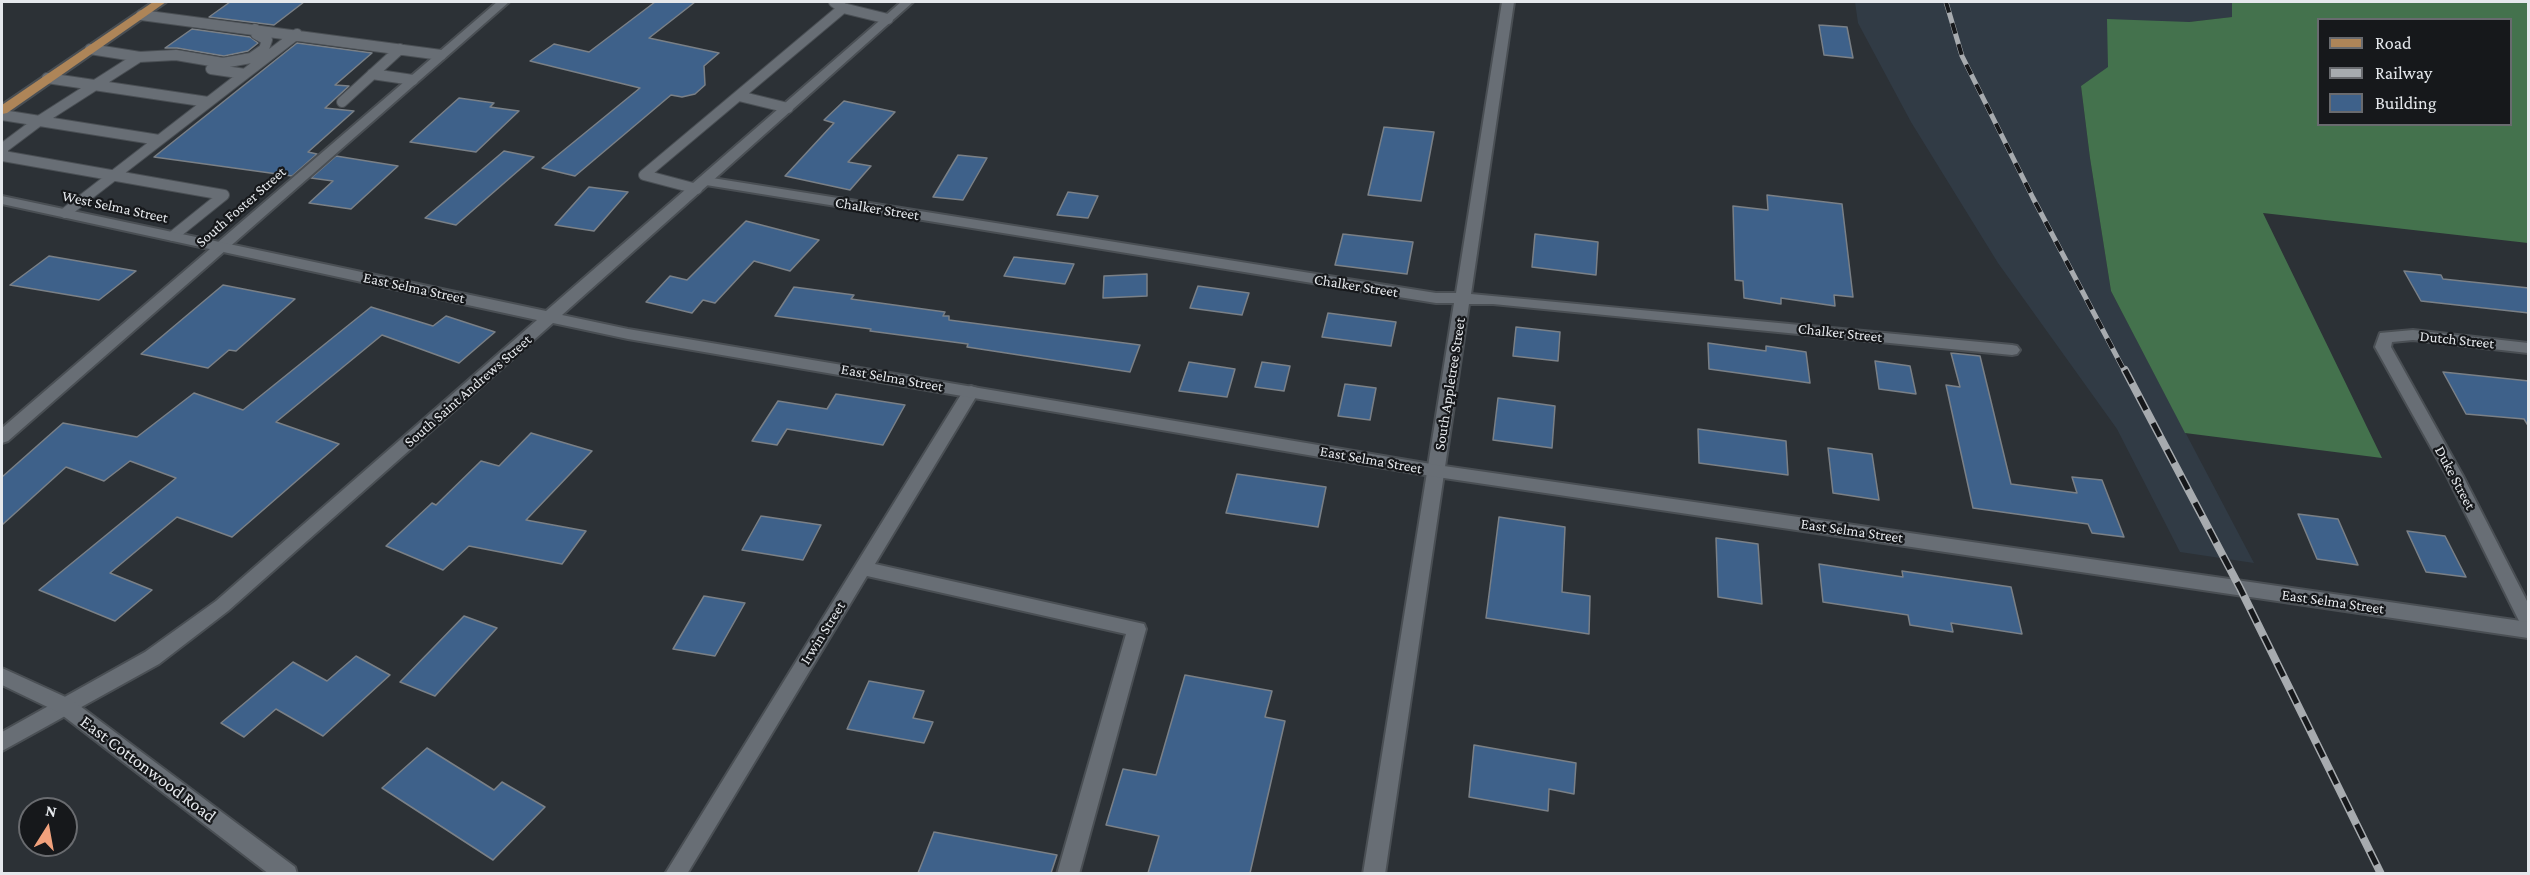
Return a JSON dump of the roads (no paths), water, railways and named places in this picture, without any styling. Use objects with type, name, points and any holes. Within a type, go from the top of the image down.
[{"type":"main road","points":[[2,110],[160,2]]},
{"type":"street","name":"South Foster Street","points":[[2,437],[502,2]]},
{"type":"street","name":"South Saint Andrews Street","points":[[2,742],[152,658],[222,606],[907,2]]},
{"type":"street","name":"South Appletree Street","points":[[1374,873],[1508,2]]},
{"type":"street","name":"Chalker Street","points":[[701,185],[1436,298],[1493,298],[2012,350]]},
{"type":"street","name":"West Selma Street","points":[[2,200],[221,247]]},
{"type":"street","name":"East Selma Street","points":[[221,247],[628,334],[1437,471],[2529,630]]},
{"type":"street","name":"Dutch Street","points":[[2385,337],[2413,335],[2529,348]]},
{"type":"street","name":"Duke Street","points":[[2385,337],[2383,347],[2455,477],[2529,620]]},
{"type":"street","name":"Irwin Street","points":[[675,873],[972,392]]},
{"type":"street","points":[[863,568],[1137,629],[1068,873]]},
{"type":"street","name":"East Cottonwood Road","points":[[2,676],[65,706],[287,873]]},
{"type":"lane","points":[[834,2],[843,8],[888,19]]},
{"type":"lane","points":[[701,185],[644,175],[843,8]]},
{"type":"lane","points":[[141,15],[441,55]]},
{"type":"lane","points":[[173,236],[224,195],[3,156],[3,148],[139,57],[176,55],[223,63],[251,58],[264,49],[267,40],[256,34],[255,29]]},
{"type":"lane","points":[[65,213],[297,34]]},
{"type":"lane","points":[[90,49],[245,74]]},
{"type":"lane","points":[[342,102],[400,49]]},
{"type":"lane","points":[[372,74],[413,80]]},
{"type":"lane","points":[[47,78],[208,102]]},
{"type":"lane","points":[[739,96],[788,108]]},
{"type":"lane","points":[[2,115],[159,140]]},
{"type":"railway","points":[[1946,2],[1962,56],[2033,198],[2125,372]]},
{"type":"railway","points":[[2125,370],[2240,588],[2381,874]]}]
